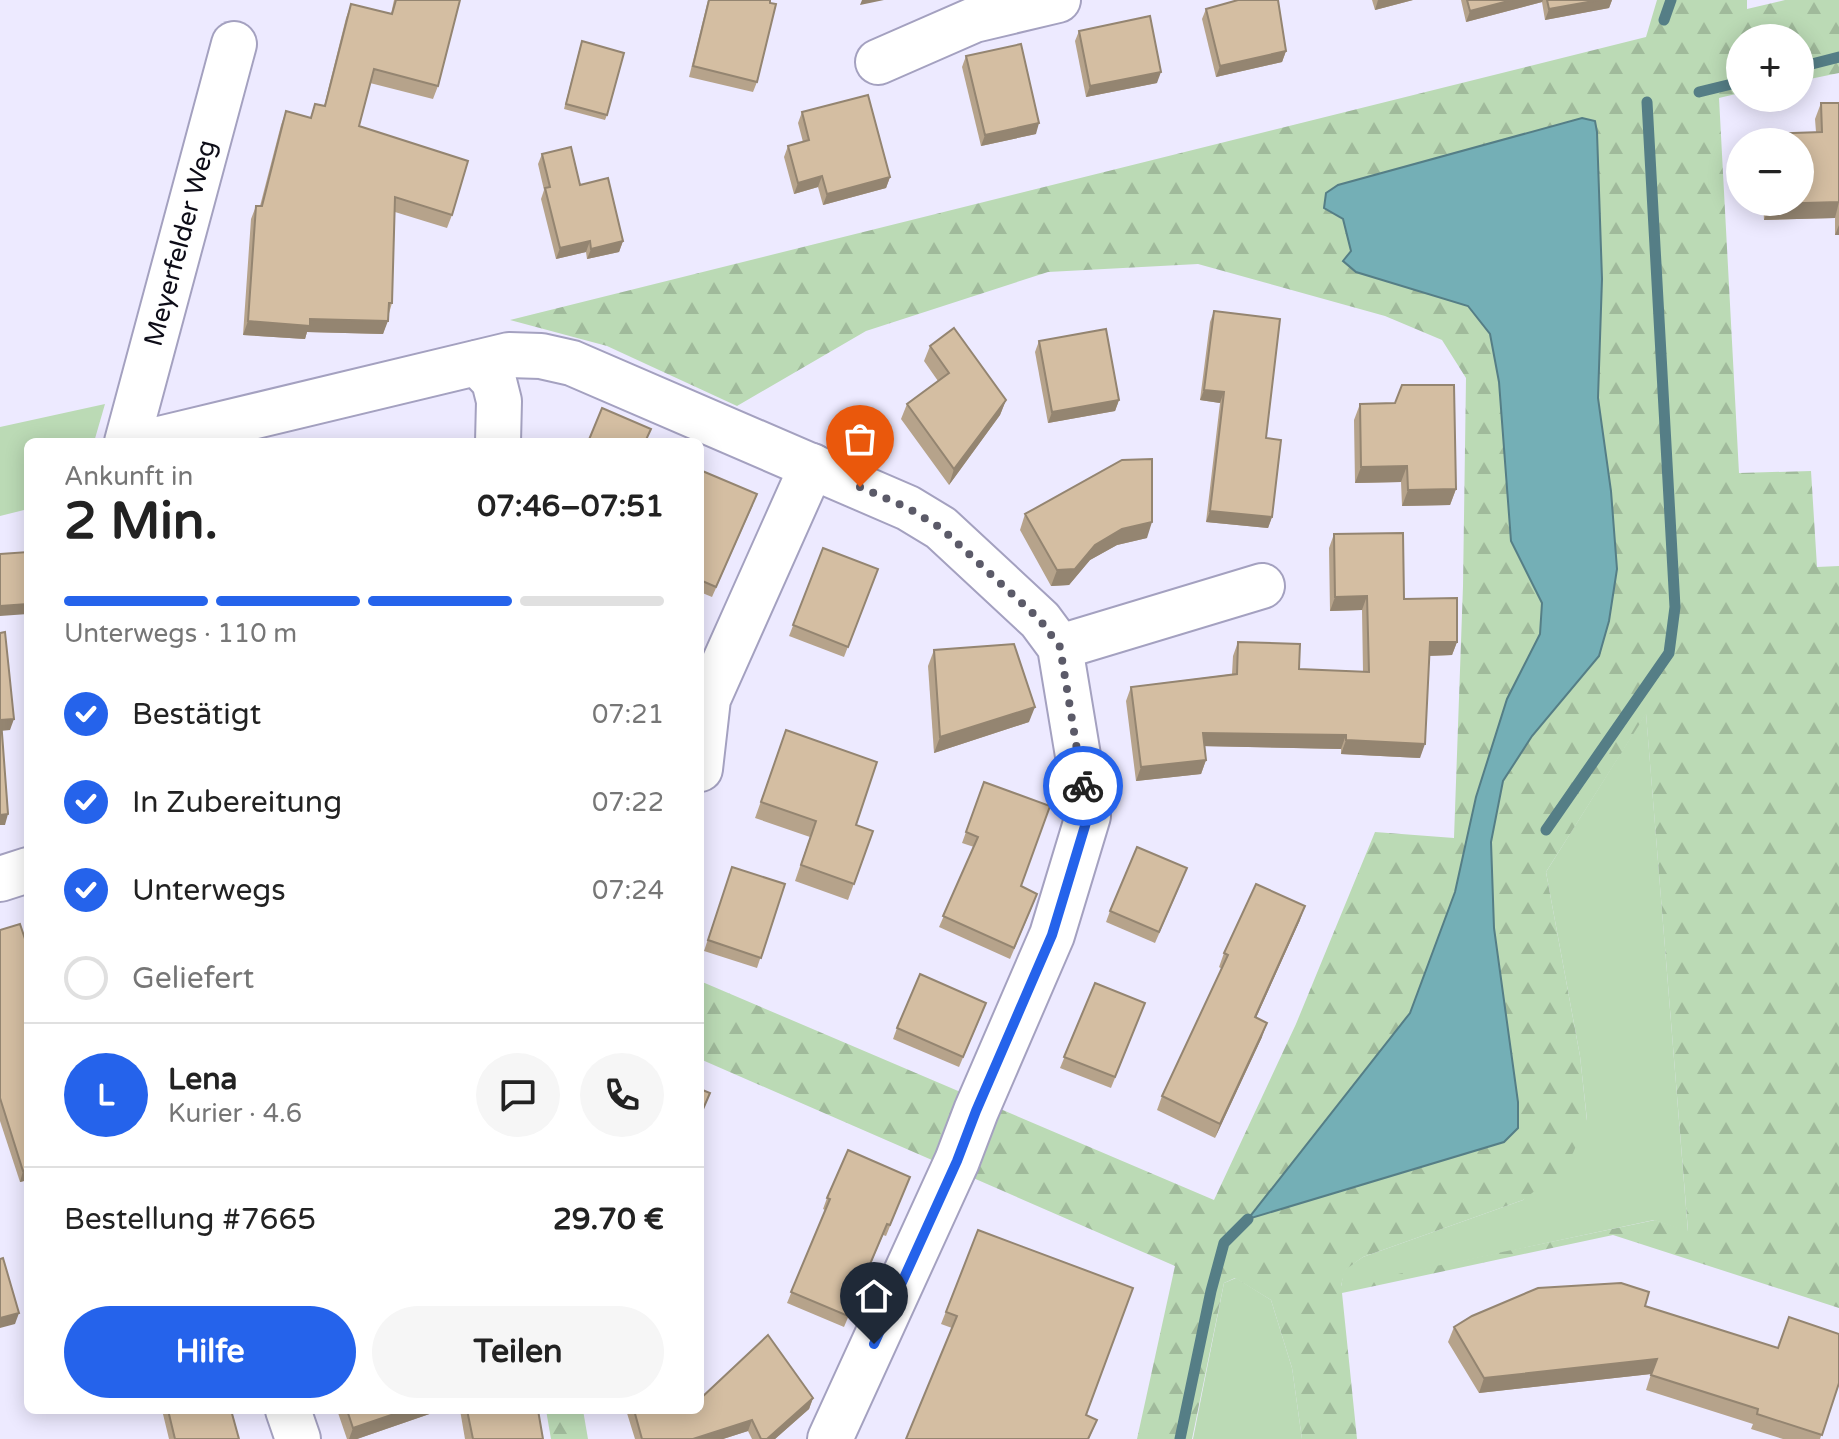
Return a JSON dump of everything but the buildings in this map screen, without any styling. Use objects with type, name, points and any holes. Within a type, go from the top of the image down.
[{"type":"street","points":[[878,62],[974,20],[1058,0]]},
{"type":"street","name":"Meyerfelder Weg","points":[[128,438],[234,44]]},
{"type":"street","points":[[164,438],[509,355],[541,356],[572,363],[908,508],[941,528],[1040,620],[1060,647],[1088,816],[1052,935],[957,1161],[830,1439]]},
{"type":"street","points":[[477,363],[494,381],[499,401],[498,438]]},
{"type":"street","points":[[704,734],[708,699],[812,466]]},
{"type":"street","points":[[1060,647],[1262,586]]},
{"type":"street","points":[[0,879],[24,871]]},
{"type":"street","points":[[289,1414],[298,1439]]},
{"type":"green space","points":[[1657,0],[1747,0],[1747,9],[1785,0],[1839,0],[1839,73],[1814,78],[1814,24],[1726,24],[1726,96],[1719,98],[1739,473],[1811,471],[1817,567],[1839,566],[1839,1308],[1613,1235],[1342,1293],[1357,1439],[1302,1439],[1292,1368],[1271,1300],[1235,1278],[1224,1283],[1192,1439],[1137,1439],[1175,1266],[704,1061],[704,983],[1214,1200],[1296,1024],[1375,832],[1454,838],[1463,586],[1466,378],[1442,340],[1385,316],[1198,264],[1048,272],[866,331],[737,406],[607,346],[510,320],[1646,37]],"holes":[[[1597,132],[1602,279],[1598,398],[1611,491],[1617,569],[1609,621],[1599,656],[1532,736],[1503,781],[1491,842],[1494,928],[1518,1102],[1249,1218],[1410,1013],[1455,892],[1476,797],[1507,699],[1540,634],[1542,603],[1511,541],[1499,382],[1490,334],[1468,306],[1356,272],[1343,261],[1351,251],[1343,219]],[[1646,714],[1688,1231],[1655,1220],[1341,1286],[1345,1270],[1363,1257],[1523,1200],[1559,1172],[1573,1153],[1587,1121],[1580,1056],[1546,872]]]},
{"type":"green space","points":[[105,404],[95,438],[24,438],[24,510],[0,516],[0,427]]},
{"type":"green space","points":[[1646,713],[1688,1232],[1654,1220],[1341,1287],[1344,1270],[1363,1257],[1523,1200],[1587,1120],[1580,1056],[1546,872]]},
{"type":"green space","points":[[1236,1278],[1271,1300],[1292,1368],[1302,1439],[1193,1439],[1224,1283]]},
{"type":"green space","points":[[547,1414],[584,1414],[588,1439],[551,1439]]},
{"type":"shaded area","points":[[1582,118],[1595,121],[1597,132],[1602,279],[1598,398],[1611,491],[1617,569],[1609,621],[1599,656],[1532,736],[1503,781],[1491,842],[1494,928],[1518,1102],[1518,1128],[1504,1142],[1248,1219],[1410,1013],[1455,892],[1476,797],[1507,699],[1540,634],[1542,603],[1511,541],[1499,382],[1490,334],[1468,306],[1356,272],[1343,261],[1351,251],[1343,219],[1324,208],[1326,193],[1338,185]]},
{"type":"waterway","points":[[1664,20],[1671,0]]},
{"type":"waterway","points":[[1814,63],[1839,57]]},
{"type":"waterway","points":[[1699,92],[1726,85]]},
{"type":"waterway","points":[[1546,830],[1669,653],[1675,607],[1647,102]]},
{"type":"waterway","points":[[1180,1439],[1224,1243],[1248,1219]]},
{"type":"way so far","points":[[860,487],[908,508],[941,528],[1040,620],[1060,647],[1083,786]]},
{"type":"route","points":[[874,1344],[957,1161],[1052,935],[1088,816],[1083,786]]}]
